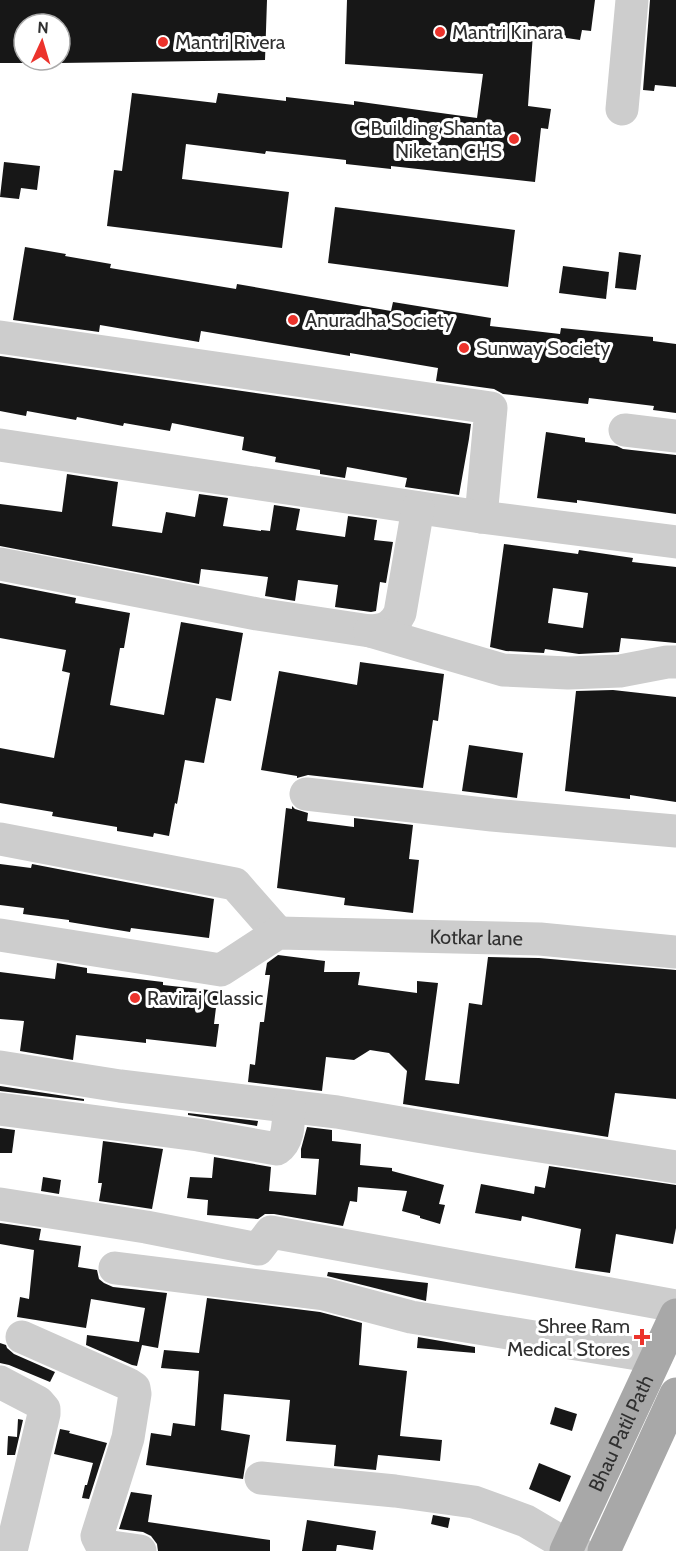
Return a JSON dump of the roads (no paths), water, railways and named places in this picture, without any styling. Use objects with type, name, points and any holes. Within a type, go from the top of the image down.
[{"type":"main road","name":"Bhau Patil Path","points":[[570,1550],[676,1315]]},
{"type":"main road","points":[[635,1403],[671,1405]]},
{"type":"main road","name":"Bhau Patil Path","points":[[604,1551],[671,1405]]},
{"type":"street","points":[[622,109],[632,0]]},
{"type":"street","points":[[0,337],[491,408],[480,517]]},
{"type":"street","points":[[626,430],[676,436]]},
{"type":"street","points":[[0,445],[480,517],[676,542]]},
{"type":"street","points":[[370,631],[390,627],[397,621],[418,508]]},
{"type":"street","points":[[0,564],[257,614],[370,631],[503,669],[568,673],[609,671],[676,662]]},
{"type":"street","points":[[306,794],[492,815],[676,831]]},
{"type":"street","points":[[0,839],[235,884],[278,933],[221,969],[0,935]]},
{"type":"street","name":"Kotkar lane","points":[[278,933],[540,939],[676,952]]},
{"type":"street","points":[[0,1067],[120,1086],[337,1112],[676,1167]]},
{"type":"street","points":[[0,1109],[198,1135],[277,1149],[286,1139],[289,1106]]},
{"type":"street","points":[[0,1204],[146,1227],[258,1250],[271,1232],[676,1306]]},
{"type":"street","points":[[115,1268],[324,1294],[411,1317],[656,1357]]},
{"type":"street","points":[[22,1337],[134,1388],[128,1438],[97,1536],[101,1544],[105,1546],[140,1551]]},
{"type":"street","points":[[0,1382],[38,1402],[44,1409],[44,1419],[11,1551]]},
{"type":"street","points":[[261,1478],[394,1491],[474,1502],[526,1521],[570,1550]]},
{"type":"place","name":"Mantri Kinara","points":[[440,32]]},
{"type":"place","name":"Mantri Rivera","points":[[163,42]]},
{"type":"place","name":"C Building Shanta Niketan CHS","points":[[514,139]]},
{"type":"place","name":"Anuradha Society","points":[[293,320]]},
{"type":"place","name":"Sunway Society","points":[[464,348]]},
{"type":"place","name":"Raviraj Classic","points":[[135,998]]},
{"type":"place","name":"Shree Ram Medical Stores","points":[[642,1337]]}]
